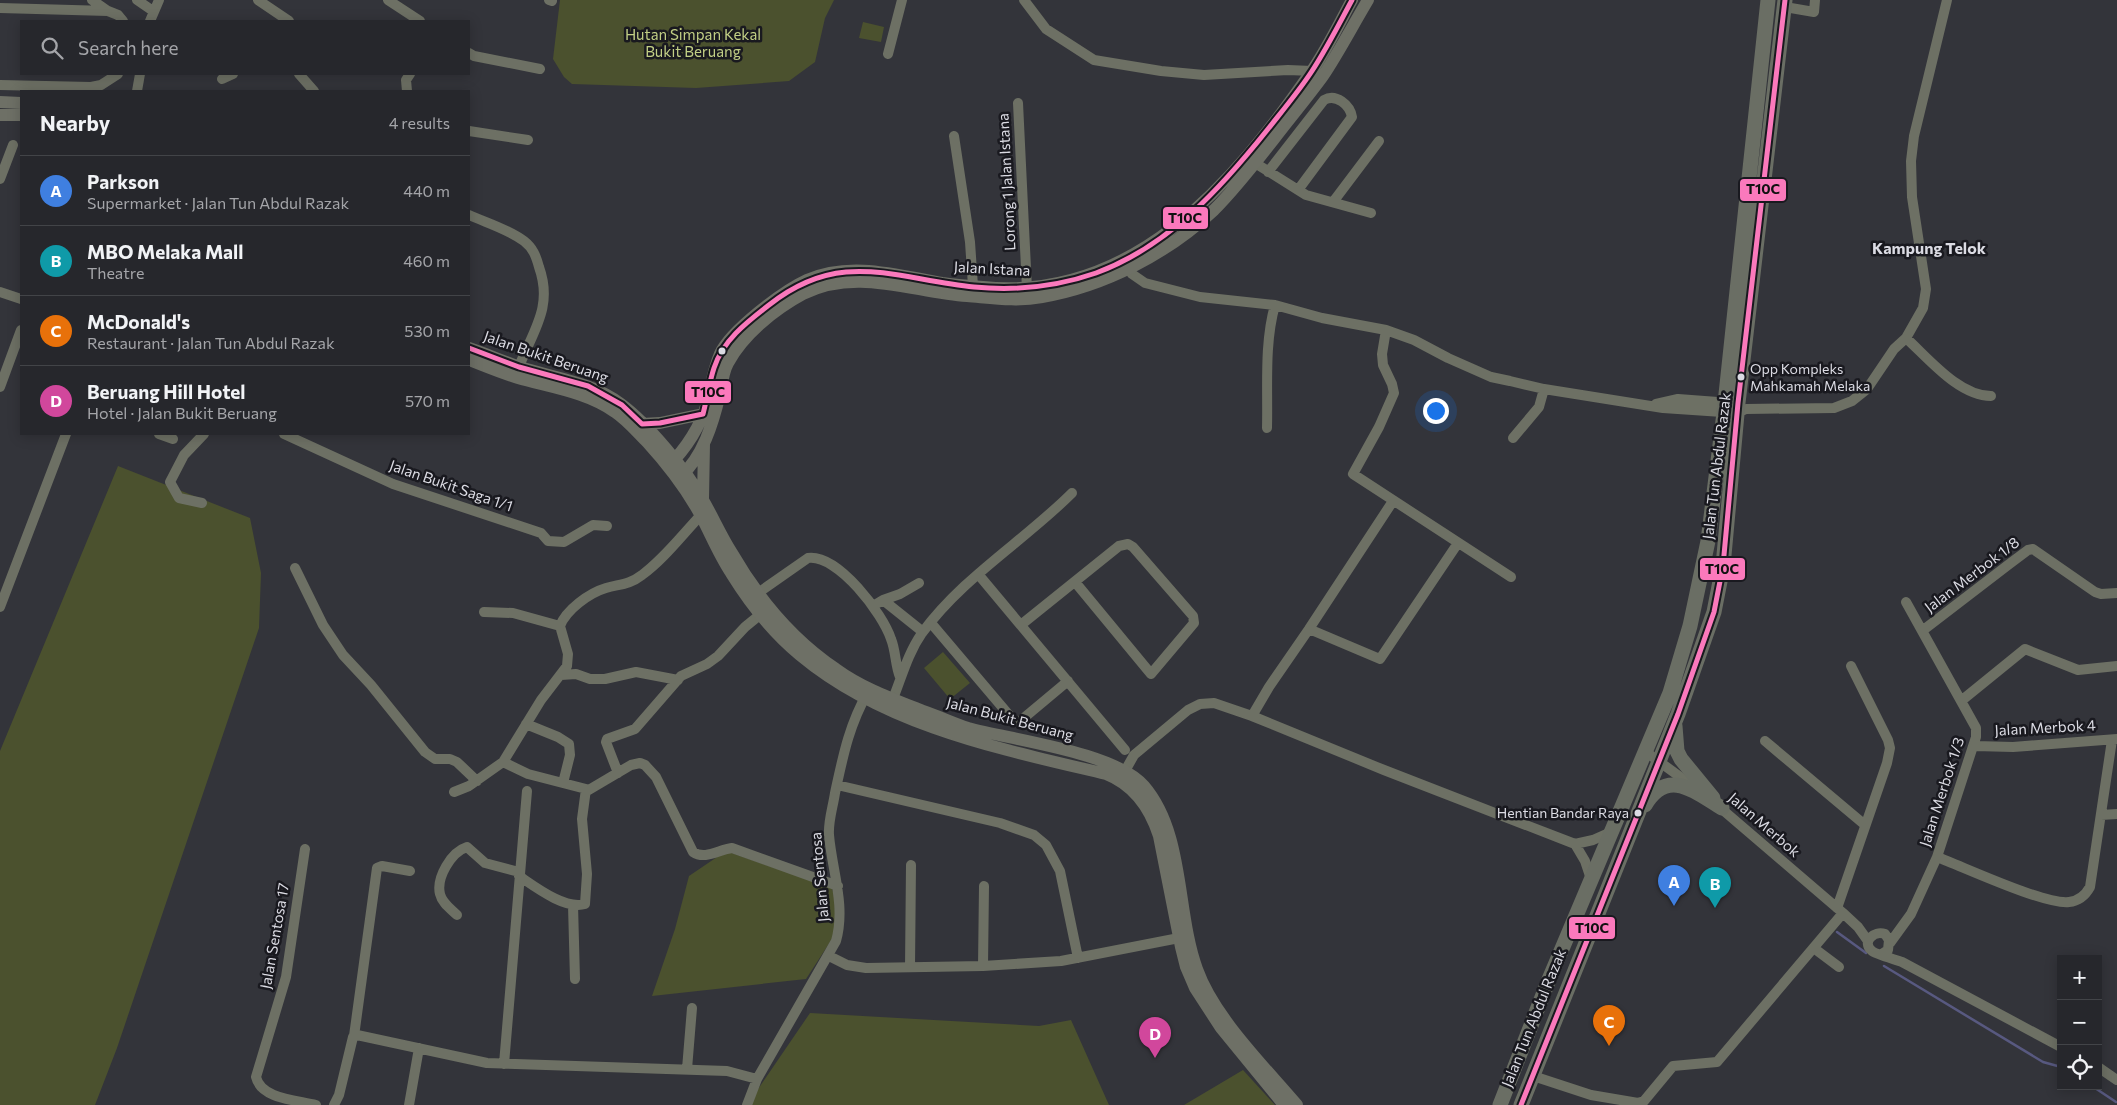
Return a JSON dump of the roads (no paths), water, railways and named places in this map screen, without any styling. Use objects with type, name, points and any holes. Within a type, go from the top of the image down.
[{"type":"highway","name":"Jalan Tun Abdul Razak","points":[[1521,1105],[1659,761],[1699,657],[1714,612],[1723,566],[1734,408],[1768,0]]},
{"type":"highway","name":"Jalan Tun Abdul Razak","points":[[1500,1105],[1591,879],[1670,693],[1690,626],[1702,578],[1734,408],[1785,4]]},
{"type":"highway","points":[[1674,722],[1677,751],[1681,759],[1722,808]]},
{"type":"highway","points":[[1634,821],[1655,792],[1664,786],[1674,784],[1682,785],[1722,808]]},
{"type":"main road","name":"Jalan Istana","points":[[671,463],[694,433],[703,414],[715,365],[721,350],[751,318],[777,298],[806,281],[821,275],[849,270],[879,272],[974,286],[1027,289],[1126,265],[1205,202],[1318,73],[1352,0]]},
{"type":"main road","name":"Jalan Istana","points":[[682,476],[704,444],[728,364],[740,346],[759,326],[790,303],[812,290],[828,284],[853,280],[880,282],[961,296],[1006,299],[1039,298],[1073,290],[1161,250],[1212,211],[1255,163],[1368,0]]},
{"type":"main road","points":[[0,102],[20,103]]},
{"type":"main road","points":[[0,115],[20,115]]},
{"type":"main road","name":"Jalan Bukit Beruang","points":[[470,348],[517,372],[602,403],[617,413],[671,463]]},
{"type":"main road","name":"Jalan Bukit Beruang","points":[[470,360],[588,386],[622,405],[642,424],[671,463],[703,499],[731,552],[758,593],[804,644],[867,694]]},
{"type":"main road","points":[[642,424],[660,423],[703,414]]},
{"type":"main road","points":[[703,499],[704,444]]},
{"type":"main road","name":"Jalan Bukit Beruang","points":[[682,476],[730,572],[761,614],[798,654],[830,679],[979,744],[1106,774],[1120,780],[1142,801],[1153,818],[1159,836],[1186,967],[1207,1008],[1220,1028],[1284,1105]]},
{"type":"main road","name":"Jalan Bukit Beruang","points":[[890,704],[966,727],[1106,762],[1125,771],[1143,785],[1163,816],[1170,837],[1190,944],[1197,971],[1227,1022],[1297,1105]]},
{"type":"street","points":[[92,0],[108,11],[118,15],[122,20]]},
{"type":"street","points":[[136,0],[152,16],[158,0]]},
{"type":"street","points":[[258,0],[288,20]]},
{"type":"street","points":[[388,0],[418,20]]},
{"type":"street","points":[[888,54],[902,0]]},
{"type":"street","points":[[1024,0],[1046,29],[1094,60],[1161,71],[1204,75],[1288,70],[1318,73]]},
{"type":"street","points":[[1785,4],[1814,12],[1815,0]]},
{"type":"street","points":[[1126,265],[1138,279],[1145,283],[1200,297],[1275,305],[1322,318],[1386,330],[1414,340],[1491,377],[1544,389],[1647,406],[1834,408],[1852,400],[1867,389],[1894,349],[1906,338],[1926,299],[1925,280],[1912,197],[1911,161],[1914,136],[1947,0]]},
{"type":"street","points":[[0,8],[21,4],[108,11]]},
{"type":"street","points":[[470,54],[474,56],[540,68]]},
{"type":"street","points":[[0,85],[91,87],[101,85],[116,75]]},
{"type":"street","points":[[137,90],[140,75]]},
{"type":"street","points":[[222,79],[231,75]]},
{"type":"street","points":[[300,75],[313,90]]},
{"type":"street","points":[[407,90],[406,80],[409,75]]},
{"type":"street","points":[[1268,172],[1324,100],[1331,97],[1344,102],[1352,112],[1352,117],[1298,190]]},
{"type":"street","name":"Lorong 1 Jalan Istana","points":[[1018,103],[1027,289]]},
{"type":"street","points":[[470,131],[528,140]]},
{"type":"street","points":[[954,136],[970,242],[974,286]]},
{"type":"street","points":[[1333,202],[1379,141]]},
{"type":"street","points":[[0,179],[13,145]]},
{"type":"street","points":[[1255,163],[1306,195],[1371,213]]},
{"type":"street","points":[[470,214],[524,241],[535,252],[544,279],[545,300],[541,315],[517,372]]},
{"type":"street","points":[[0,292],[20,300]]},
{"type":"street","points":[[1267,428],[1269,325],[1275,305]]},
{"type":"street","points":[[1386,330],[1382,354],[1383,365],[1394,393],[1380,427],[1353,472],[1355,476],[1510,577]]},
{"type":"street","points":[[0,387],[20,333]]},
{"type":"street","points":[[1906,338],[1958,384],[1980,396],[1991,396]]},
{"type":"street","points":[[1513,438],[1539,406],[1544,389]]},
{"type":"street","points":[[1647,406],[1678,399],[1734,408]]},
{"type":"street","points":[[0,607],[66,435]]},
{"type":"street","points":[[162,435],[173,439]]},
{"type":"street","points":[[202,503],[179,498],[170,482],[184,455],[203,435]]},
{"type":"street","name":"Jalan Bukit Saga 1/1","points":[[286,435],[393,484],[541,533],[548,541],[564,542],[594,525],[608,526]]},
{"type":"street","points":[[890,704],[909,655],[923,632],[950,598],[1049,516],[1072,493]]},
{"type":"street","points":[[1252,716],[1269,687],[1394,501]]},
{"type":"street","points":[[454,792],[477,781],[503,762],[541,700],[567,666],[568,654],[560,626],[565,617],[592,595],[608,587],[625,585],[642,575],[660,560],[700,515]]},
{"type":"street","points":[[1309,630],[1380,659],[1458,543]]},
{"type":"street","points":[[1022,624],[1118,546],[1128,544],[1133,547],[1194,616],[1191,627],[1151,674],[1074,582]]},
{"type":"street","name":"Jalan Merbok 1/8","points":[[1922,631],[2033,548],[2095,592],[2102,594],[2117,593]]},
{"type":"street","points":[[758,593],[808,558],[839,570],[878,613],[892,640],[900,677]]},
{"type":"street","points":[[295,568],[323,625],[343,655],[425,752],[435,759],[450,759],[457,762],[477,781]]},
{"type":"street","points":[[978,574],[1022,624],[1125,750]]},
{"type":"street","points":[[872,606],[900,594],[919,583]]},
{"type":"street","points":[[883,600],[923,632]]},
{"type":"street","name":"Jalan Merbok 1/3","points":[[1869,963],[1884,949],[1911,914],[1937,857],[1975,746],[1976,728],[1906,602]]},
{"type":"street","points":[[484,612],[513,613],[560,626]]},
{"type":"street","points":[[618,773],[606,742],[607,739],[635,729],[678,680],[686,673],[707,664],[718,656],[745,627],[761,614]]},
{"type":"street","points":[[931,623],[1014,721],[1019,722],[1068,681]]},
{"type":"street","points":[[1961,702],[2025,648],[2078,670],[2117,666]]},
{"type":"street","points":[[1533,1076],[1591,1096],[1638,1103],[1644,1102],[1673,1066],[1717,1062],[1815,949],[1840,911],[1865,825],[1887,763],[1890,748],[1886,734],[1851,666]]},
{"type":"street","points":[[561,675],[576,674],[590,679],[604,679],[636,672],[678,680]]},
{"type":"street","name":"Jalan Sentosa","points":[[747,1105],[757,1079],[829,956],[839,930],[838,886],[829,832],[847,738],[853,721],[867,694]]},
{"type":"street","points":[[1125,771],[1134,755],[1188,710],[1200,704],[1214,703],[1252,716],[1384,770],[1575,844],[1593,840],[1611,832]]},
{"type":"street","points":[[526,724],[558,737],[569,744],[570,755],[563,782]]},
{"type":"street","points":[[1937,857],[2049,900],[2070,902],[2086,895],[2090,887],[2114,739]]},
{"type":"street","name":"Jalan Merbok 4","points":[[1975,746],[2014,746],[2114,739]]},
{"type":"street","points":[[1765,741],[1865,825]]},
{"type":"street","name":"Jalan Merbok","points":[[1646,752],[1722,808],[1858,927],[1874,936]]},
{"type":"street","points":[[503,762],[528,774],[584,788],[586,791]]},
{"type":"street","points":[[586,791],[631,765],[640,763],[650,768],[693,852],[699,856],[732,848],[838,886]]},
{"type":"street","points":[[837,785],[1000,822],[1034,835],[1046,845],[1060,871],[1078,958]]},
{"type":"street","points":[[504,1064],[527,791]]},
{"type":"street","points":[[457,915],[443,902],[439,884],[448,863],[460,849],[467,847],[490,865],[519,874],[540,891],[573,905],[585,904],[587,874],[582,819],[586,791]]},
{"type":"street","points":[[2102,815],[2117,814]]},
{"type":"street","points":[[1575,844],[1585,861],[1591,879]]},
{"type":"street","name":"Jalan Sentosa 17","points":[[305,849],[286,977],[256,1077],[258,1084],[263,1090],[272,1095],[316,1105]]},
{"type":"street","points":[[910,967],[911,865]]},
{"type":"street","points":[[334,1105],[354,1036],[377,868],[382,866],[410,871]]},
{"type":"street","points":[[982,966],[984,886]]},
{"type":"street","points":[[573,905],[575,979]]},
{"type":"street","points":[[1911,914],[1874,936],[1870,948],[1884,949],[1902,962],[2057,1045]]},
{"type":"street","points":[[1874,936],[1885,934],[1884,949]]},
{"type":"street","points":[[829,956],[856,967],[982,966],[1041,963],[1078,958],[1179,938]]},
{"type":"street","points":[[1815,949],[1839,967]]},
{"type":"street","points":[[687,1069],[692,1008]]},
{"type":"street","points":[[354,1036],[357,1035],[487,1063],[727,1070],[757,1079]]},
{"type":"street","points":[[409,1105],[419,1048]]},
{"type":"street","points":[[2102,1067],[2117,1072]]},
{"type":"street","points":[[2102,1069],[2117,1080]]},
{"type":"waterway","points":[[1837,932],[1866,953]]},
{"type":"waterway","points":[[1884,966],[2043,1062],[2057,1066]]},
{"type":"waterway","points":[[2098,1090],[2116,1102]]},
{"type":"place","name":"Opp Kompleks Mahkamah Melaka","points":[[1741,377]]},
{"type":"place","name":"Hentian Bandar Raya","points":[[1638,813]]},
{"type":"place","name":"Parkson","points":[[1674,906]]},
{"type":"place","name":"MBO Melaka Mall","points":[[1715,908]]},
{"type":"place","name":"McDonald's","points":[[1609,1046]]},
{"type":"place","name":"Beruang Hill Hotel","points":[[1155,1058]]},
{"type":"district","name":"Kampung Telok","points":[[1929,248]]},
{"type":"park label","name":"Hutan Simpan Kekal Bukit Beruang","points":[[693,44]]}]
